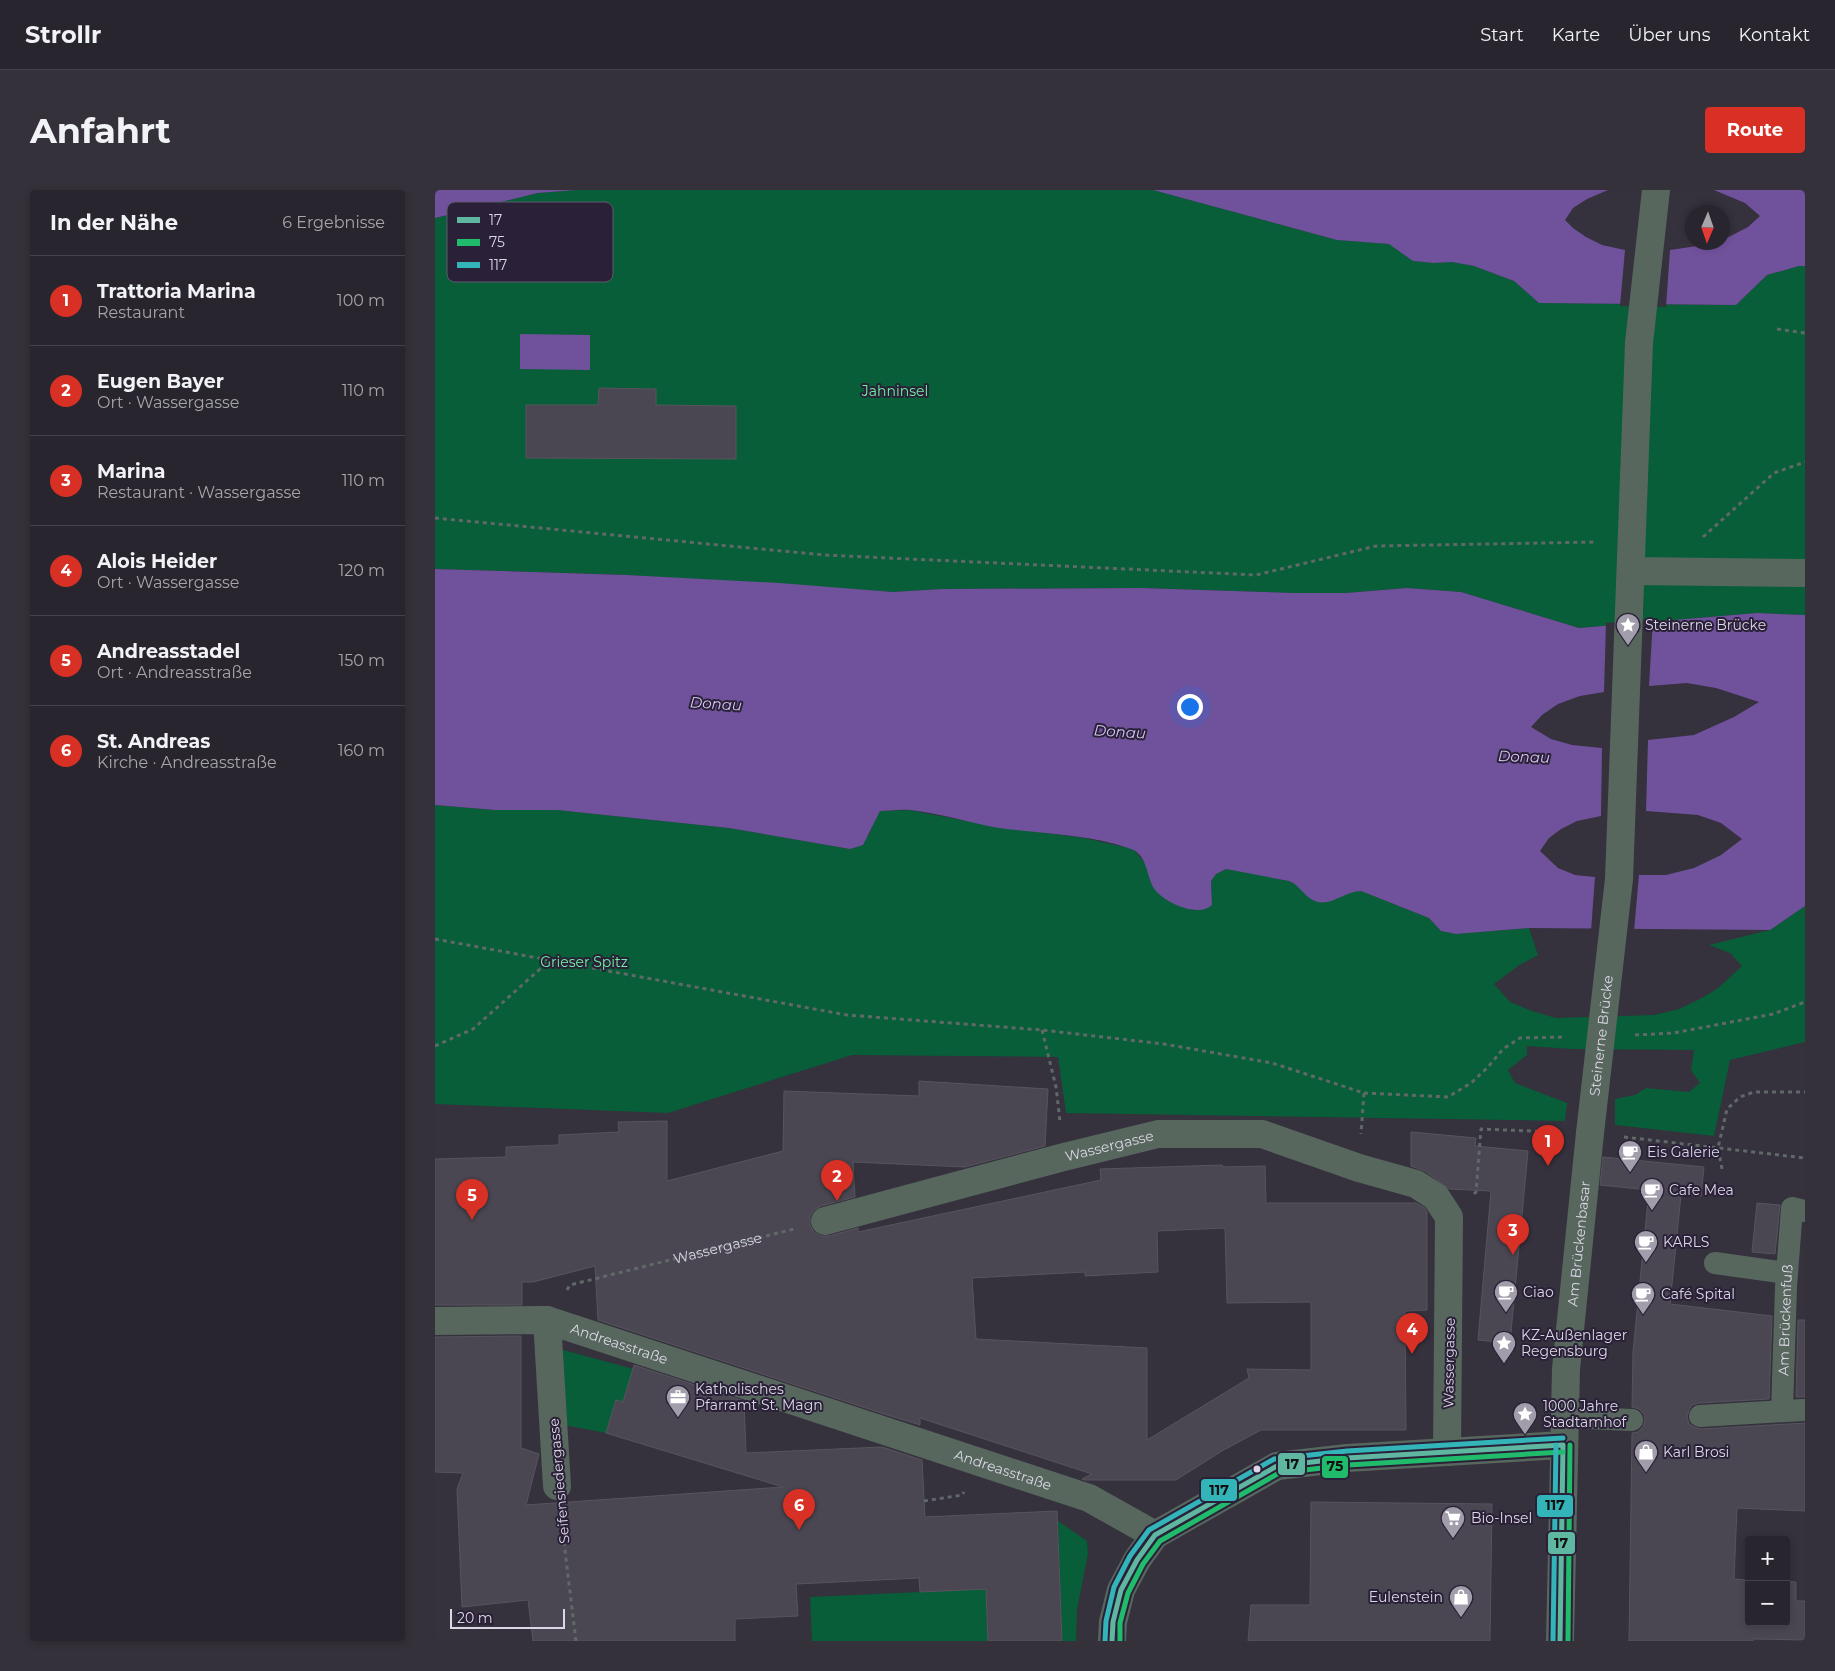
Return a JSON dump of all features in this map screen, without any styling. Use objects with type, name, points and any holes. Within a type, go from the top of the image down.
[{"type":"street","name":"Steinerne Brücke","points":[[1590,1133],[1619,879],[1632,571],[1639,343],[1655,190]]},
{"type":"street","points":[[1632,571],[1805,573]]},
{"type":"street","name":"Am Brückenbasar","points":[[1559,1641],[1566,1369],[1590,1133]]},
{"type":"street","name":"Wassergasse","points":[[825,1221],[1064,1157],[1158,1134],[1262,1134],[1359,1168],[1417,1184],[1436,1197],[1449,1217],[1447,1452]]},
{"type":"street","name":"Andreasstraße","points":[[435,1322],[547,1320],[1089,1498],[1155,1535]]},
{"type":"street","name":"Seifensiedergasse","points":[[547,1320],[557,1486]]},
{"type":"street","points":[[1112,1641],[1113,1622],[1121,1590],[1137,1560],[1155,1535],[1277,1466],[1347,1458],[1563,1445]]},
{"type":"lane","name":"Am Brückenfuß","points":[[1699,1416],[1792,1411],[1787,1274],[1799,1210]]},
{"type":"lane","points":[[1715,1263],[1787,1274]]},
{"type":"lane","points":[[1564,1417],[1632,1420]]},
{"type":"path","points":[[1777,329],[1805,333]]},
{"type":"path","points":[[1701,539],[1775,473],[1805,462]]},
{"type":"path","points":[[435,518],[824,555],[1256,576],[1377,546],[1578,543]]},
{"type":"path","points":[[435,939],[847,1016],[1042,1030],[1164,1044],[1272,1063],[1364,1093],[1448,1097],[1471,1083],[1503,1049],[1520,1038],[1568,1037]]},
{"type":"path","points":[[435,1046],[473,1029],[550,961]]},
{"type":"path","points":[[1639,1035],[1674,1034],[1773,1014],[1805,1002]]},
{"type":"path","points":[[1042,1030],[1056,1087],[1064,1157]]},
{"type":"path","points":[[1722,1170],[1718,1148],[1727,1109],[1741,1097],[1754,1092],[1805,1092]]},
{"type":"path","points":[[1359,1168],[1364,1093]]},
{"type":"path","points":[[1476,1192],[1481,1129],[1590,1133],[1805,1158]]},
{"type":"path","name":"Wassergasse","points":[[547,1320],[570,1285],[825,1221]]},
{"type":"path","name":"Seifensiedergasse","points":[[557,1486],[576,1641]]},
{"type":"green space","name":"Jahninsel","points":[[576,190],[1153,190],[1337,240],[1390,244],[1413,261],[1452,262],[1474,266],[1514,281],[1539,303],[1736,305],[1767,275],[1805,266],[1805,615],[1757,613],[1579,628],[1461,592],[1407,588],[1346,593],[1141,588],[941,589],[893,592],[627,575],[435,569],[435,218],[447,215],[447,282],[613,282],[613,202],[501,202],[538,193]]},
{"type":"green space","name":"Grieser Spitz","points":[[435,805],[495,810],[557,810],[729,828],[850,849],[869,835],[875,818],[880,811],[909,810],[998,827],[1084,838],[1133,849],[1146,864],[1159,894],[1175,904],[1192,910],[1212,901],[1211,881],[1216,874],[1226,869],[1289,881],[1327,902],[1353,891],[1361,891],[1429,918],[1441,931],[1456,934],[1529,928],[1538,955],[1518,966],[1494,984],[1510,1002],[1556,1018],[1654,1015],[1679,1009],[1717,989],[1742,966],[1730,953],[1709,945],[1770,930],[1805,906],[1805,1042],[1730,1060],[1714,1136],[1615,1125],[1615,1099],[1635,1095],[1646,1088],[1689,1092],[1700,1083],[1691,1070],[1694,1050],[1572,1049],[1527,1046],[1527,1055],[1508,1070],[1515,1083],[1567,1103],[1565,1121],[1066,1113],[1058,1057],[852,1055],[668,1113],[435,1104]]},
{"type":"green space","points":[[563,1350],[641,1371],[623,1402],[616,1400],[606,1433],[564,1425]]},
{"type":"green space","points":[[1058,1521],[1087,1541],[1088,1554],[1077,1609],[1076,1641],[1062,1641]]},
{"type":"green space","points":[[986,1589],[988,1641],[812,1641],[810,1597]]},
{"type":"water","points":[[435,190],[576,190],[538,193],[501,202],[447,202],[447,215],[435,218]]},
{"type":"water","points":[[1153,190],[1805,190],[1805,266],[1767,275],[1736,305],[1539,303],[1514,281],[1474,266],[1452,262],[1413,261],[1389,244],[1337,240]]},
{"type":"water","points":[[520,334],[590,335],[590,370],[520,369]]},
{"type":"water","name":"Donau","points":[[435,569],[627,575],[779,583],[893,592],[941,589],[1141,588],[1346,593],[1407,588],[1461,592],[1579,628],[1757,613],[1805,615],[1805,906],[1770,930],[1529,928],[1456,934],[1441,931],[1429,918],[1361,891],[1330,901],[1317,902],[1289,881],[1226,869],[1216,874],[1211,881],[1212,905],[1206,909],[1199,910],[1182,907],[1166,900],[1155,890],[1144,861],[1137,852],[1131,849],[1099,840],[999,828],[910,810],[880,811],[863,845],[850,849],[729,828],[557,810],[495,810],[435,805]]},
{"type":"pier","points":[[1608,190],[1714,190],[1745,203],[1760,216],[1748,227],[1730,236],[1730,205],[1685,205],[1685,248],[1670,250],[1666,307],[1620,306],[1625,250],[1602,245],[1586,237],[1565,220],[1573,208],[1587,199]]},
{"type":"pier","points":[[1653,619],[1649,686],[1687,683],[1716,688],[1759,702],[1734,717],[1694,735],[1648,740],[1646,811],[1698,815],[1721,823],[1742,839],[1721,855],[1694,868],[1666,875],[1639,875],[1634,931],[1591,931],[1595,877],[1575,875],[1558,868],[1540,851],[1549,838],[1561,829],[1577,821],[1601,816],[1602,748],[1572,745],[1551,739],[1531,727],[1542,715],[1558,704],[1580,696],[1604,692],[1606,623]]},
{"type":"building","points":[[599,388],[656,389],[656,405],[736,406],[736,459],[526,458],[526,405],[598,405]]},
{"type":"building","points":[[919,1081],[1048,1089],[1045,1146],[965,1167],[853,1162],[855,1197],[821,1206],[814,1210],[810,1216],[810,1225],[814,1232],[821,1236],[829,1236],[858,1228],[858,1232],[1101,1180],[1100,1169],[1222,1165],[1223,1167],[1265,1166],[1266,1203],[1416,1203],[1425,1208],[1427,1212],[1427,1310],[1405,1311],[1406,1430],[1261,1430],[1222,1451],[1176,1480],[1085,1480],[1082,1479],[1092,1474],[920,1418],[920,1425],[884,1414],[598,1320],[595,1266],[533,1282],[522,1282],[522,1305],[435,1305],[435,1159],[506,1157],[506,1147],[559,1145],[559,1135],[619,1132],[618,1122],[667,1121],[667,1181],[783,1151],[784,1091],[919,1096]],"holes":[[[1225,1228],[1227,1303],[1311,1302],[1311,1370],[1247,1369],[1249,1378],[1147,1440],[1147,1348],[976,1339],[972,1278],[1085,1272],[1085,1276],[1158,1272],[1157,1231]]]},
{"type":"building","points":[[1411,1132],[1476,1138],[1475,1146],[1528,1151],[1510,1343],[1478,1340],[1491,1191],[1449,1189],[1425,1171],[1411,1166]]},
{"type":"building","points":[[1603,1157],[1704,1167],[1701,1196],[1681,1195],[1670,1304],[1772,1316],[1769,1399],[1699,1403],[1692,1405],[1687,1417],[1689,1424],[1701,1429],[1805,1423],[1805,1511],[1737,1508],[1734,1579],[1745,1580],[1745,1626],[1790,1626],[1790,1581],[1796,1582],[1796,1601],[1805,1601],[1805,1640],[1629,1641],[1632,1433],[1638,1432],[1643,1427],[1645,1420],[1644,1414],[1639,1409],[1632,1407],[1633,1352],[1649,1190],[1600,1185]]},
{"type":"building","points":[[1757,1203],[1780,1205],[1775,1254],[1752,1252]]},
{"type":"building","points":[[1798,1320],[1805,1320],[1805,1397],[1796,1397]]},
{"type":"building","points":[[521,1336],[521,1448],[539,1454],[526,1505],[783,1487],[606,1433],[616,1400],[623,1402],[634,1365],[744,1401],[746,1453],[882,1447],[922,1460],[925,1517],[1057,1511],[1062,1641],[988,1641],[986,1589],[920,1592],[919,1578],[796,1584],[798,1616],[735,1619],[735,1641],[533,1641],[528,1600],[462,1607],[457,1489],[463,1473],[435,1472],[435,1337]]},
{"type":"building","points":[[1311,1502],[1492,1504],[1490,1641],[1248,1641],[1251,1605],[1310,1605]]},
{"type":"transit line","name":"117","points":[[1105,1641],[1106,1621],[1114,1587],[1130,1556],[1149,1530],[1274,1459],[1347,1451],[1563,1438]]},
{"type":"transit line","name":"117","points":[[1553,1641],[1556,1445]]},
{"type":"transit line","name":"17","points":[[1112,1641],[1113,1622],[1121,1590],[1137,1560],[1155,1535],[1277,1466],[1347,1458],[1563,1445]]},
{"type":"transit line","name":"17","points":[[1560,1641],[1563,1445]]},
{"type":"transit line","name":"75","points":[[1568,1641],[1570,1445]]},
{"type":"transit line","name":"75","points":[[1120,1641],[1120,1623],[1128,1593],[1143,1564],[1160,1541],[1279,1473],[1348,1465],[1563,1452]]},
{"type":"place","name":"Steinerne Brücke","points":[[1628,646]]},
{"type":"place","name":"Trattoria Marina","points":[[1548,1166]]},
{"type":"place","name":"Eis Galerie","points":[[1630,1173]]},
{"type":"place","name":"Eugen Bayer","points":[[837,1201]]},
{"type":"place","name":"Cafe Mea","points":[[1652,1211]]},
{"type":"place","name":"Andreasstadel","points":[[472,1220]]},
{"type":"place","name":"Marina","points":[[1513,1255]]},
{"type":"place","name":"KARLS","points":[[1646,1263]]},
{"type":"place","name":"Ciao","points":[[1506,1313]]},
{"type":"place","name":"Café Spital","points":[[1643,1315]]},
{"type":"place","name":"Alois Heider","points":[[1412,1354]]},
{"type":"place","name":"KZ-Außenlager Regensburg","points":[[1504,1364]]},
{"type":"place","name":"Katholisches Pfarramt St. Magn","points":[[678,1418]]},
{"type":"place","name":"1000 Jahre Stadtamhof","points":[[1525,1435]]},
{"type":"place","name":"Karl Brosi","points":[[1646,1473]]},
{"type":"place","name":"St. Andreas","points":[[799,1530]]},
{"type":"place","name":"Bio-Insel","points":[[1453,1539]]},
{"type":"place","name":"Eulenstein","points":[[1461,1618]]}]
